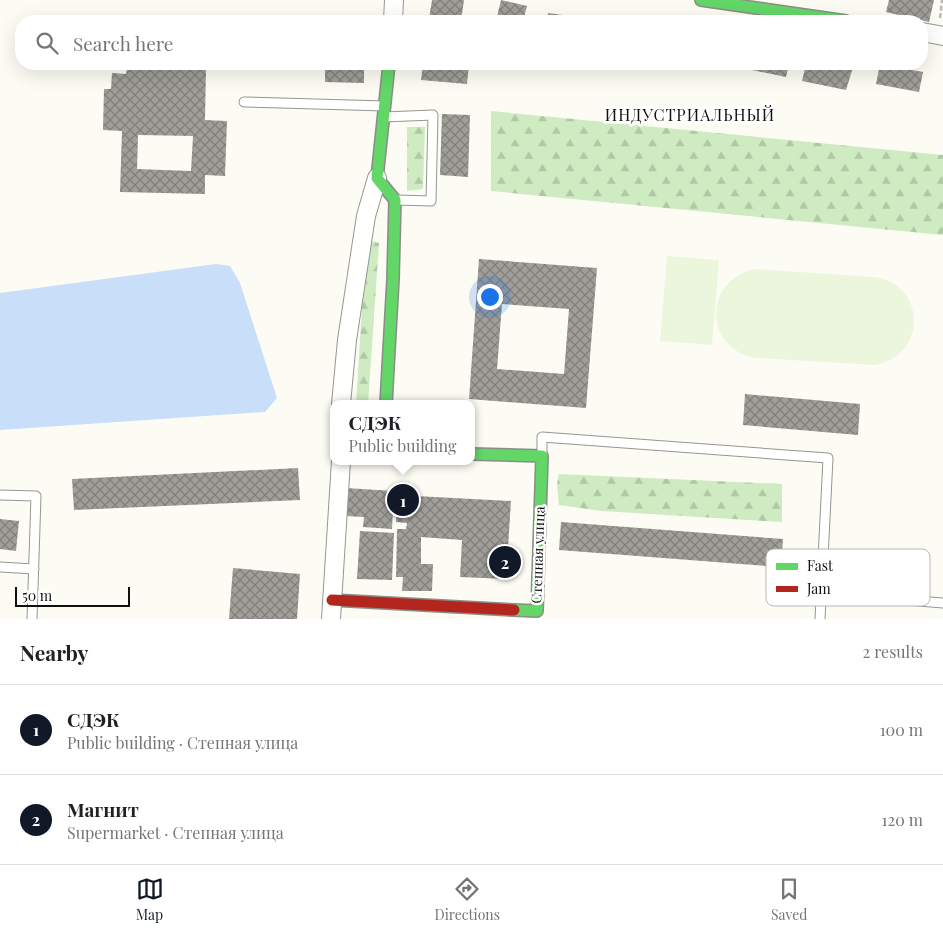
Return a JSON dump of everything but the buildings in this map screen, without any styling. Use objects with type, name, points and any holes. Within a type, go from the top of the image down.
[{"type":"street","points":[[393,15],[394,0]]},
{"type":"street","points":[[701,0],[805,15]]},
{"type":"street","points":[[928,33],[943,36]]},
{"type":"street","points":[[342,400],[347,340],[366,216],[377,178],[388,70]]},
{"type":"street","points":[[377,178],[395,200],[386,400]]},
{"type":"street","points":[[475,454],[542,456]]},
{"type":"street","name":"Степная улица","points":[[332,600],[462,606],[538,615],[542,456]]},
{"type":"street","points":[[331,619],[340,465]]},
{"type":"lane","points":[[244,102],[433,115],[431,201],[395,200]]},
{"type":"lane","points":[[542,456],[542,437],[828,458],[823,549]]},
{"type":"lane","points":[[0,495],[36,496],[32,619]]},
{"type":"lane","points":[[0,566],[34,569]]},
{"type":"lane","points":[[930,602],[943,603]]},
{"type":"lane","points":[[462,606],[462,619]]},
{"type":"lane","points":[[820,606],[820,619]]},
{"type":"green space","points":[[491,111],[943,155],[943,235],[491,191]]},
{"type":"green space","points":[[407,127],[425,127],[423,189],[407,191]]},
{"type":"green space","points":[[371,241],[379,243],[368,400],[356,400],[363,292]]},
{"type":"green space","points":[[667,256],[719,260],[712,345],[660,341]]},
{"type":"green space","points":[[755,269],[874,277],[891,282],[904,292],[911,306],[914,320],[912,335],[904,348],[892,359],[875,365],[756,358],[739,352],[726,342],[719,329],[716,314],[718,300],[726,286],[738,276]]},
{"type":"green space","points":[[559,474],[782,484],[782,522],[602,511],[559,505],[557,484]]},
{"type":"water","points":[[216,264],[230,266],[240,283],[277,398],[265,412],[0,430],[0,293]]},
{"type":"traffic: fast","points":[[701,0],[805,15]]},
{"type":"traffic: fast","points":[[386,400],[395,200],[377,178],[388,70]]},
{"type":"traffic: fast","points":[[475,454],[542,456],[537,611],[514,610]]},
{"type":"traffic: jam","points":[[332,600],[514,610]]},
{"type":"place","name":"СДЭК","points":[[403,500]]},
{"type":"place","name":"Магнит","points":[[505,562]]},
{"type":"district","name":"ИНДУСТРИАЛЬНЫЙ","points":[[690,115]]}]
